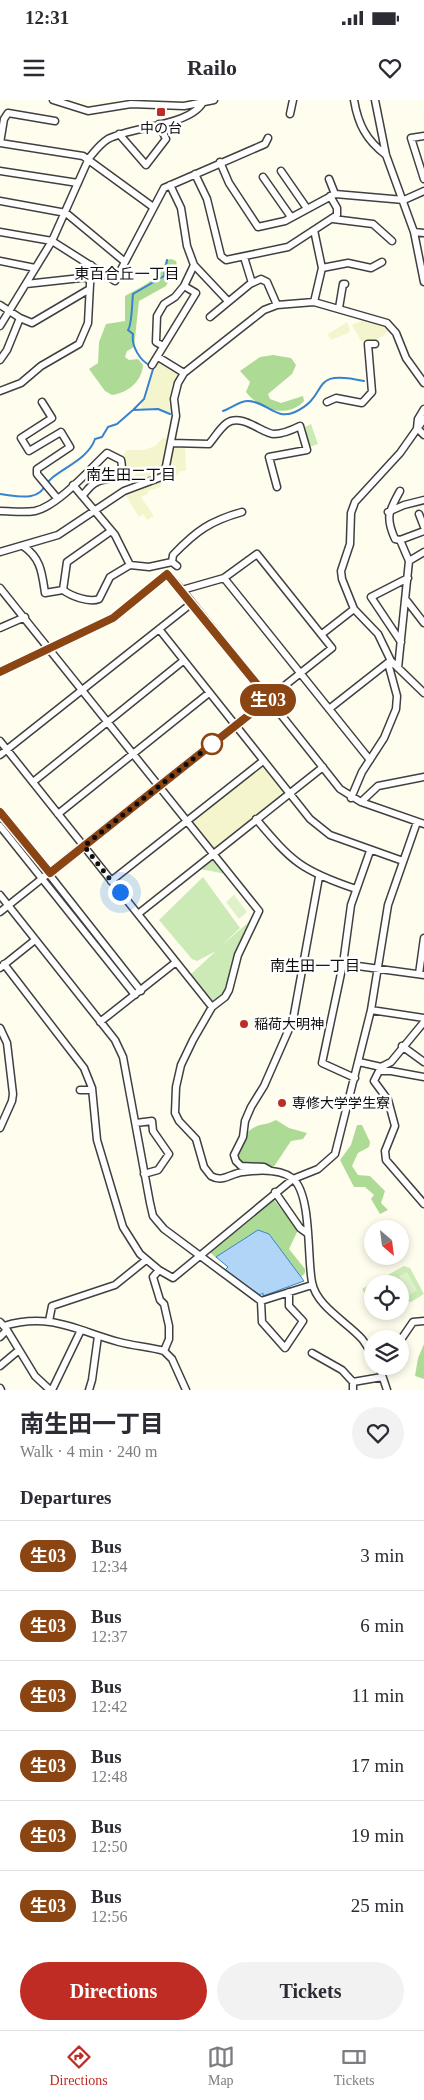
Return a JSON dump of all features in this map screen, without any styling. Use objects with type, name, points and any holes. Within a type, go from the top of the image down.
[{"type":"street","points":[[53,100],[88,111],[131,104],[172,107],[214,100]]},
{"type":"street","points":[[290,114],[293,100]]},
{"type":"street","points":[[354,100],[358,120],[367,138],[386,155]]},
{"type":"street","points":[[375,100],[386,155],[404,200],[414,232],[424,282]]},
{"type":"street","points":[[0,326],[52,241],[89,158],[102,144],[119,134],[189,116],[203,102]]},
{"type":"street","points":[[55,121],[8,113],[4,119],[0,143],[89,158],[154,207]]},
{"type":"street","points":[[119,134],[143,165],[146,165],[166,139],[159,124]]},
{"type":"street","points":[[424,136],[411,138],[424,179]]},
{"type":"street","points":[[0,232],[52,241],[115,281],[164,188],[265,144],[268,138]]},
{"type":"street","points":[[220,162],[229,183],[258,227],[278,224],[332,195],[404,200],[424,191]]},
{"type":"street","points":[[0,171],[78,184]]},
{"type":"street","points":[[282,171],[306,208]]},
{"type":"street","points":[[195,174],[207,199],[221,256],[226,260],[288,247],[333,219],[337,215],[338,208],[332,195],[329,179]]},
{"type":"street","points":[[263,177],[291,217]]},
{"type":"street","points":[[170,185],[181,208],[187,246],[194,265],[227,300]]},
{"type":"street","points":[[0,201],[66,213],[125,262]]},
{"type":"street","points":[[333,219],[373,224],[392,241]]},
{"type":"street","points":[[314,230],[322,268],[314,302]]},
{"type":"street","points":[[414,232],[424,233]]},
{"type":"street","points":[[416,242],[424,256]]},
{"type":"street","points":[[244,257],[252,283]]},
{"type":"street","points":[[0,262],[35,268]]},
{"type":"street","points":[[322,268],[348,263],[367,265],[382,262]]},
{"type":"street","points":[[0,391],[21,383],[41,366],[80,344],[88,323],[88,290],[91,265]]},
{"type":"street","points":[[164,346],[156,342],[157,316],[164,304],[175,297],[184,286],[194,265]]},
{"type":"street","points":[[26,284],[90,277]]},
{"type":"street","points":[[210,317],[227,300],[252,283],[261,280],[267,282],[277,305]]},
{"type":"street","points":[[339,308],[343,284],[345,284]]},
{"type":"street","points":[[152,365],[196,293],[184,286]]},
{"type":"street","points":[[0,305],[20,318],[32,323],[88,290]]},
{"type":"street","points":[[0,552],[58,536],[124,491],[164,476],[176,411],[174,399],[178,383],[184,373],[253,316],[277,305],[314,302],[387,323],[396,333],[406,358],[424,383]]},
{"type":"street","points":[[0,360],[7,350],[20,318]]},
{"type":"street","points":[[326,402],[336,398],[362,403],[372,392],[368,344],[375,344]]},
{"type":"street","points":[[158,357],[184,373]]},
{"type":"street","points":[[42,402],[52,418],[21,438],[29,451],[61,432],[70,447],[37,469],[36,474],[57,498]]},
{"type":"street","points":[[417,428],[418,419],[424,409]]},
{"type":"street","points":[[351,798],[362,772],[384,738],[397,703],[389,662],[378,634],[354,609],[342,579],[341,571],[350,544],[352,513],[355,502],[400,453],[424,419]]},
{"type":"street","points":[[171,443],[209,444],[228,423],[234,420],[258,426],[268,433],[274,434],[291,431],[300,426],[307,450],[269,457],[277,487]]},
{"type":"street","points":[[417,428],[424,435]]},
{"type":"street","points":[[0,511],[34,511],[57,498],[107,453],[122,460],[123,468],[120,474],[111,480],[99,481],[91,485],[82,496]]},
{"type":"street","points":[[73,485],[111,531],[130,565]]},
{"type":"street","points":[[400,491],[388,512],[390,528],[395,539],[400,540],[424,529],[419,514]]},
{"type":"street","points":[[388,512],[404,505],[424,500]]},
{"type":"street","points":[[23,546],[32,553],[41,567],[45,593],[63,590],[69,594],[94,601],[99,599],[110,577],[130,565],[148,567],[175,564],[172,556],[190,538],[216,520],[242,512]]},
{"type":"street","points":[[63,590],[68,562],[111,531]]},
{"type":"street","points":[[398,668],[407,601],[409,562],[400,540]]},
{"type":"street","points":[[409,562],[424,552]]},
{"type":"street","points":[[0,912],[332,648],[257,554],[224,578],[182,590]]},
{"type":"street","points":[[0,672],[113,618],[167,574],[182,590],[340,789],[351,798],[360,802],[421,823],[403,862],[388,905],[371,1010],[336,1154],[318,1169],[293,1179],[173,1278],[146,1260],[132,1244],[123,1227],[97,1140],[92,1090],[84,1068],[2,966],[35,940]]},
{"type":"street","points":[[224,578],[370,760]]},
{"type":"street","points":[[401,642],[371,598],[408,578]]},
{"type":"street","points":[[0,588],[51,649],[259,911],[238,955],[229,990],[212,1007],[181,1065],[175,1094],[175,1113],[179,1122],[196,1139],[204,1167],[211,1176],[223,1179],[242,1172],[272,1172]]},
{"type":"street","points":[[407,601],[424,622]]},
{"type":"street","points":[[0,755],[192,603]]},
{"type":"street","points":[[322,634],[354,609]]},
{"type":"street","points":[[0,628],[25,617]]},
{"type":"street","points":[[159,630],[310,819],[330,835],[403,862]]},
{"type":"street","points":[[32,782],[183,661]]},
{"type":"street","points":[[389,662],[398,668],[424,694]]},
{"type":"street","points":[[329,709],[389,662]]},
{"type":"street","points":[[58,814],[209,693]]},
{"type":"street","points":[[0,741],[212,1007]]},
{"type":"street","points":[[111,881],[263,761]]},
{"type":"street","points":[[138,914],[323,767]]},
{"type":"street","points":[[360,802],[378,786],[424,777]]},
{"type":"street","points":[[0,812],[50,873],[138,993]]},
{"type":"street","points":[[256,819],[286,854],[319,877],[356,889]]},
{"type":"street","points":[[0,826],[138,993]]},
{"type":"street","points":[[355,1078],[322,1063],[343,964],[356,889],[370,851]]},
{"type":"street","points":[[319,877],[293,1020],[264,1086],[245,1120],[243,1137],[234,1155],[241,1166],[264,1167],[272,1172],[293,1179],[303,1196],[312,1284],[325,1304],[364,1342]]},
{"type":"street","points":[[0,896],[115,1040],[123,1057],[144,1174],[154,1216],[164,1229],[261,1301]]},
{"type":"street","points":[[343,964],[421,974],[424,938]]},
{"type":"street","points":[[100,1022],[176,962]]},
{"type":"street","points":[[371,1010],[424,1018]]},
{"type":"street","points":[[424,1022],[402,1046],[391,1062],[381,1069],[376,1076],[375,1084],[388,1100],[395,1126],[385,1151],[386,1160],[424,1204]]},
{"type":"street","points":[[0,1028],[7,1043],[13,1094],[12,1101],[0,1128]]},
{"type":"street","points":[[402,1046],[424,1062]]},
{"type":"street","points":[[359,1062],[381,1069],[424,1077]]},
{"type":"street","points":[[80,1090],[92,1090]]},
{"type":"street","points":[[136,1123],[152,1121],[153,1131],[169,1154],[164,1165],[158,1170],[144,1174]]},
{"type":"street","points":[[276,1192],[300,1228],[307,1233]]},
{"type":"street","points":[[49,1321],[52,1306],[115,1285],[146,1260]]},
{"type":"street","points":[[159,1270],[153,1277],[160,1300],[164,1304],[169,1326],[169,1339],[164,1351]]},
{"type":"street","points":[[261,1301],[312,1284]]},
{"type":"street","points":[[261,1301],[262,1322],[285,1348],[303,1321],[289,1306],[289,1292]]},
{"type":"street","points":[[4,1326],[49,1321],[64,1323],[98,1336],[164,1351],[172,1359],[186,1390]]},
{"type":"street","points":[[408,1330],[413,1322],[424,1321]]},
{"type":"street","points":[[0,1337],[4,1326]]},
{"type":"street","points":[[4,1326],[35,1376],[51,1390],[81,1330]]},
{"type":"street","points":[[89,1390],[98,1336]]},
{"type":"street","points":[[0,1366],[19,1350]]},
{"type":"street","points":[[312,1353],[342,1370],[353,1382],[353,1390]]},
{"type":"street","points":[[353,1382],[382,1377],[386,1390]]},
{"type":"green space","points":[[166,260],[176,261],[177,265],[166,286],[139,301],[134,347],[127,351],[125,357],[129,360],[138,359],[143,365],[140,376],[129,389],[112,395],[105,391],[89,369],[98,363],[99,342],[106,324],[125,321],[125,296],[155,278]]},
{"type":"green space","points":[[361,319],[388,329],[385,334],[376,340],[361,341],[352,325],[361,321]]},
{"type":"green space","points":[[347,322],[350,330],[348,333],[331,340],[328,334]]},
{"type":"green space","points":[[273,355],[291,358],[296,365],[292,374],[268,394],[270,399],[281,403],[303,396],[304,401],[290,410],[282,411],[266,408],[246,392],[250,382],[240,371],[260,357]]},
{"type":"green space","points":[[158,361],[177,373],[178,377],[172,386],[169,402],[170,413],[157,408],[142,409],[141,406]]},
{"type":"green space","points":[[311,424],[318,444],[309,447],[305,427]]},
{"type":"green space","points":[[163,438],[169,438],[161,473],[136,482],[135,468],[125,467],[125,460],[122,457],[127,450],[144,450],[155,446]]},
{"type":"green space","points":[[175,446],[185,446],[186,471],[181,471],[175,477],[167,478],[171,449]]},
{"type":"green space","points":[[161,480],[161,487],[148,491],[148,494],[141,497],[154,516],[147,520],[143,514],[139,517],[125,494]]},
{"type":"green space","points":[[260,766],[265,767],[284,791],[284,794],[216,848],[212,847],[192,820]]},
{"type":"green space","points":[[212,859],[215,860],[226,874],[200,869]]},
{"type":"green space","points":[[203,877],[240,928],[219,948],[251,920],[234,954],[226,990],[214,1002],[190,975],[216,951],[197,961],[192,959],[159,920]]},
{"type":"green space","points":[[234,895],[247,912],[239,919],[226,902]]},
{"type":"green space","points":[[276,1120],[289,1128],[307,1133],[303,1139],[291,1141],[273,1168],[246,1168],[237,1160],[242,1140],[252,1128]]},
{"type":"green space","points":[[357,1125],[362,1125],[370,1142],[369,1147],[358,1153],[352,1166],[358,1175],[370,1176],[385,1191],[381,1203],[388,1210],[380,1214],[371,1199],[374,1195],[365,1187],[354,1187],[340,1160],[351,1145]]},
{"type":"green space","points":[[274,1200],[298,1230],[289,1249],[305,1269],[305,1273],[301,1277],[269,1234],[258,1230],[216,1258],[210,1252],[218,1244]]},
{"type":"green space","points":[[404,1266],[410,1268],[424,1294],[409,1302],[409,1275],[388,1275]]},
{"type":"green space","points":[[409,1276],[417,1290],[409,1295]]},
{"type":"green space","points":[[424,1344],[424,1379],[415,1376],[418,1358]]},
{"type":"water","points":[[258,1230],[269,1234],[304,1281],[263,1296],[263,1293],[260,1295],[225,1270],[228,1267],[216,1257]]},
{"type":"waterway","points":[[151,366],[143,361],[137,353],[133,343],[133,334],[128,330],[133,294],[164,276],[167,260]]},
{"type":"waterway","points":[[134,409],[144,399],[154,366]]},
{"type":"waterway","points":[[223,411],[248,401],[282,414],[288,414],[306,405],[326,381],[334,378],[364,381]]},
{"type":"waterway","points":[[0,494],[23,497],[39,493],[53,477],[83,456],[95,439],[102,437],[108,427],[117,424],[133,410],[158,409],[170,414]]},
{"type":"bus line","name":"生03","points":[[0,672],[113,618],[167,574],[182,590],[269,699],[50,873],[0,812]]},
{"type":"place","name":"中の台","points":[[161,112]]},
{"type":"place","name":"稲荷大明神","points":[[244,1024]]},
{"type":"place","name":"専修大学学生寮","points":[[282,1103]]},
{"type":"district","name":"東百合丘一丁目","points":[[127,274]]},
{"type":"district","name":"南生田二丁目","points":[[131,475]]},
{"type":"district","name":"南生田一丁目","points":[[315,966]]},
{"type":"route","points":[[120,892],[84,846],[212,744]]}]
